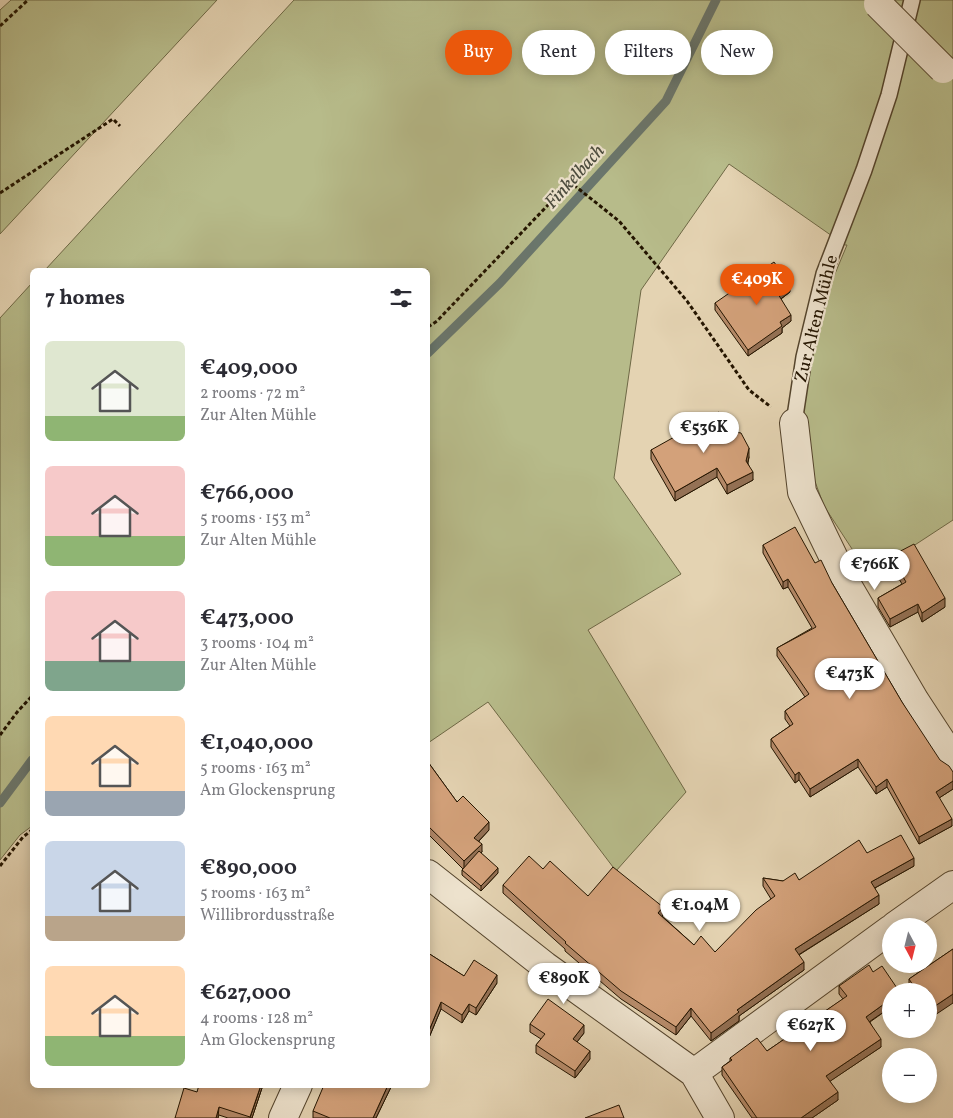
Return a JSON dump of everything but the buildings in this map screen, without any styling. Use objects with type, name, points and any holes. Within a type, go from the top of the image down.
[{"type":"street","points":[[876,2],[948,74]]},
{"type":"street","name":"Zur Alten Mühle","points":[[794,423],[802,492],[818,526],[846,584],[915,701],[953,759]]},
{"type":"street","points":[[430,876],[545,966],[694,1073],[720,1118]]},
{"type":"street","points":[[907,918],[953,885]]},
{"type":"street","points":[[694,1073],[882,936]]},
{"type":"street","points":[[283,1118],[297,1088]]},
{"type":"lane","name":"Zur Alten Mühle","points":[[794,423],[804,357],[824,274],[864,170],[889,94],[912,0]]},
{"type":"path","points":[[0,26],[28,0]]},
{"type":"path","points":[[0,193],[113,119],[120,126]]},
{"type":"path","points":[[430,326],[437,321],[570,182],[619,221],[687,301],[749,390],[794,423]]},
{"type":"path","points":[[0,735],[30,698]]},
{"type":"path","points":[[0,866],[23,837],[30,832]]},
{"type":"green space","points":[[11,0],[217,0],[0,234],[0,10]]},
{"type":"green space","points":[[294,0],[953,0],[953,520],[869,575],[824,506],[803,449],[799,360],[847,245],[729,164],[641,290],[614,478],[681,574],[588,630],[686,792],[616,871],[488,702],[430,742],[430,268],[47,268]]},
{"type":"green space","points":[[30,285],[30,828],[20,835],[0,860],[0,318]]},
{"type":"waterway","name":"Finkelbach","points":[[430,351],[500,283],[666,101],[716,0]]},
{"type":"waterway","name":"Finkelbach","points":[[0,803],[30,763]]}]
